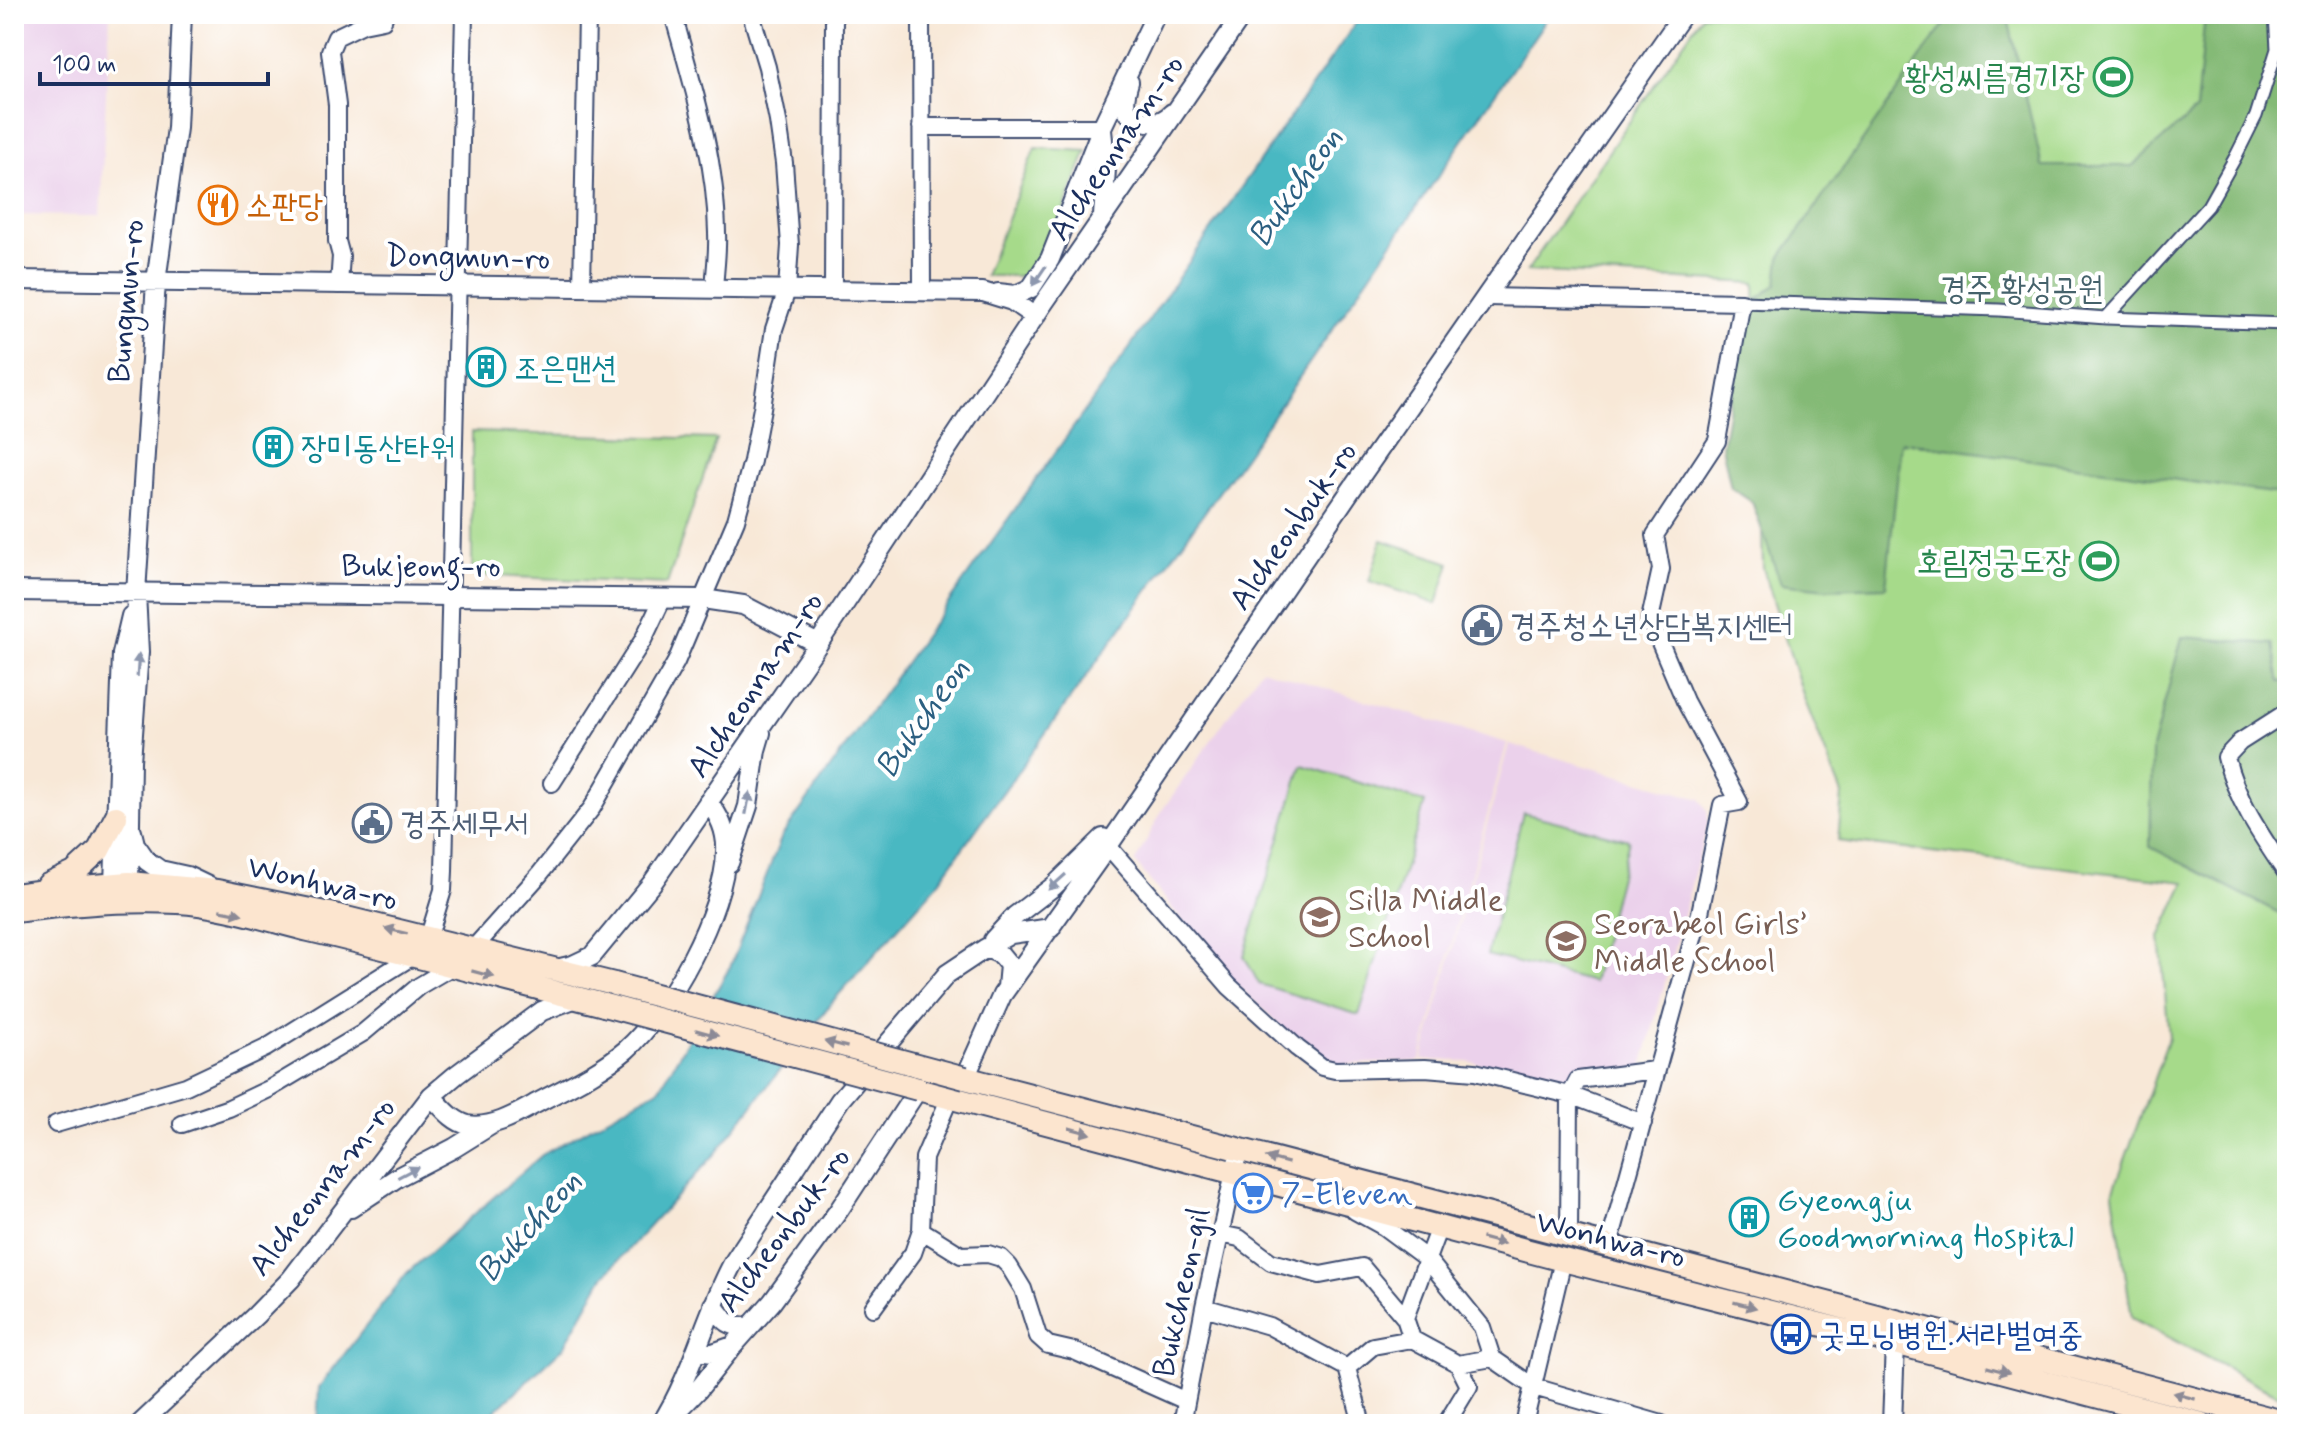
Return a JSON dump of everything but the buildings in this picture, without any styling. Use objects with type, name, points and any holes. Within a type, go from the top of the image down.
[{"type":"main road","points":[[41,891],[53,881],[74,873],[99,850],[123,819]]},
{"type":"main road","name":"Wonhwa-ro","points":[[14,895],[41,891],[220,892],[330,914],[603,981],[965,1078],[1008,1101]]},
{"type":"main road","name":"Wonhwa-ro","points":[[14,911],[121,893],[237,913],[453,966],[950,1097],[1008,1101],[1236,1161],[1609,1245],[2287,1423]]},
{"type":"main road","name":"Wonhwa-ro","points":[[1236,1161],[1330,1197],[1439,1227],[2202,1424]]},
{"type":"main road","points":[[1563,1260],[1569,1236]]},
{"type":"main road","points":[[1895,1343],[1896,1320]]},
{"type":"street","name":"Bungmun-ro","points":[[121,893],[122,654],[136,593],[156,282],[177,128],[182,14]]},
{"type":"street","points":[[339,285],[337,105],[330,51],[336,37],[363,24],[383,20],[385,14]]},
{"type":"street","points":[[428,939],[443,890],[444,871],[464,14]]},
{"type":"street","points":[[582,288],[587,14]]},
{"type":"street","points":[[673,14],[700,109],[709,155],[717,234],[714,289]]},
{"type":"street","points":[[472,950],[539,875],[592,808],[676,662],[736,520],[762,408],[774,329],[787,290],[790,245],[782,149],[767,67],[751,14]]},
{"type":"street","points":[[833,291],[834,14]]},
{"type":"street","points":[[921,14],[922,292]]},
{"type":"street","points":[[1103,218],[1106,169],[1102,127],[1156,14]]},
{"type":"street","name":"Alcheonnam-ro","points":[[140,1424],[291,1279],[431,1096],[458,1122],[472,1126],[493,1124],[590,1075],[625,1051],[650,1025],[694,955],[723,876],[727,850],[725,836],[721,822],[708,802],[1243,14]]},
{"type":"street","name":"Alcheonbuk-ro","points":[[965,1078],[1007,987],[1134,809],[1683,14]]},
{"type":"street","points":[[2106,318],[2208,206],[2236,156],[2256,116],[2277,49],[2275,14]]},
{"type":"street","points":[[1140,49],[1124,97],[1127,111],[1133,119],[1153,123],[1165,121],[1180,105]]},
{"type":"street","points":[[921,127],[1102,127]]},
{"type":"street","name":"Dongmun-ro","points":[[14,280],[983,292],[1016,295],[1031,288],[1050,259],[1102,127]]},
{"type":"street","points":[[983,292],[1012,301],[1035,317]]},
{"type":"street","points":[[1486,297],[1999,310],[2106,318],[2287,324]]},
{"type":"street","points":[[1609,1245],[1700,913],[1722,805],[1739,802],[1685,701],[1650,619],[1661,569],[1655,535],[1717,441],[1742,302]]},
{"type":"street","name":"Bukjeong-ro","points":[[14,591],[703,599],[743,605],[818,644]]},
{"type":"street","points":[[552,783],[643,640],[663,598]]},
{"type":"street","points":[[2287,712],[2240,742],[2226,757],[2231,780],[2287,874]]},
{"type":"street","points":[[723,876],[743,824],[764,721]]},
{"type":"street","points":[[553,969],[573,965],[592,956],[653,882],[708,802]]},
{"type":"street","points":[[986,948],[1015,916],[1054,886],[1134,809]]},
{"type":"street","points":[[123,819],[147,861],[160,870],[187,876],[220,892]]},
{"type":"street","points":[[1108,846],[1229,986],[1322,1067],[1335,1070],[1425,1068],[1475,1072],[1570,1095],[1643,1123]]},
{"type":"street","points":[[664,1424],[733,1263],[840,1100],[947,974],[1011,934],[1051,928]]},
{"type":"street","points":[[986,948],[1000,954],[1009,965],[1007,987]]},
{"type":"street","points":[[56,1124],[199,1080],[266,1048],[413,956]]},
{"type":"street","points":[[592,956],[603,981]]},
{"type":"street","points":[[182,1124],[229,1108],[269,1089],[363,1033],[419,986],[453,966]]},
{"type":"street","points":[[534,987],[541,999],[542,1011]]},
{"type":"street","points":[[431,1096],[542,1011],[576,998]]},
{"type":"street","points":[[1570,1095],[1578,1080],[1655,1070]]},
{"type":"street","name":"Alcheonbuk-ro","points":[[697,1351],[713,1353],[733,1346],[772,1302],[839,1210],[918,1089]]},
{"type":"street","name":"Wonhwa-ro","points":[[1569,1236],[1570,1095]]},
{"type":"street","points":[[873,1308],[913,1253],[921,1230],[924,1158],[950,1097]]},
{"type":"street","points":[[342,1214],[398,1177],[493,1124]]},
{"type":"street","name":"Bukcheon-gil","points":[[1182,1424],[1236,1161]]},
{"type":"street","points":[[1330,1197],[1384,1227],[1427,1259],[1482,1327],[1492,1358],[1534,1387],[1607,1416],[1662,1424]]},
{"type":"street","points":[[1405,1318],[1439,1227]]},
{"type":"street","points":[[921,1230],[961,1255],[988,1254],[1001,1258],[1023,1289],[1038,1336],[1048,1345],[1074,1351],[1186,1401]]},
{"type":"street","points":[[1220,1234],[1239,1238],[1271,1262],[1320,1275],[1362,1267],[1405,1318],[1412,1339]]},
{"type":"street","points":[[1524,1424],[1563,1260]]},
{"type":"street","points":[[713,1305],[724,1320],[734,1326],[748,1327]]},
{"type":"street","points":[[1204,1307],[1269,1326],[1347,1368],[1362,1424]]},
{"type":"street","points":[[1347,1368],[1373,1346],[1412,1339],[1458,1364],[1469,1386],[1446,1424]]},
{"type":"street","points":[[1892,1424],[1895,1343]]},
{"type":"street","points":[[664,1424],[698,1390],[733,1346]]},
{"type":"street","points":[[1458,1364],[1492,1358]]},
{"type":"shaded area","points":[[14,14],[110,14],[100,216],[14,215]]},
{"type":"shaded area","name":"Silla Middle School","points":[[1261,669],[1507,743],[1420,1061],[1331,1065],[1306,1050],[1224,972],[1135,862],[1163,809]]},
{"type":"shaded area","name":"Seorabeol Girls’ Middle School","points":[[1509,744],[1700,799],[1707,810],[1708,822],[1642,1068],[1554,1080],[1467,1061],[1422,1060]]},
{"type":"green space","name":"경주 황성공원","points":[[1703,14],[2287,14],[2287,1397],[2132,1318],[2113,1193],[2169,1037],[2160,937],[2185,882],[1838,841],[1842,794],[1805,701],[1763,568],[1755,283],[1527,271]]},
{"type":"green space","points":[[1965,14],[2007,14],[2042,166],[2132,166],[2196,110],[2205,14],[2287,14],[2287,495],[1901,442],[1886,587],[1826,589],[1781,584],[1752,502],[1731,488],[1722,446],[1746,312],[1777,284],[1780,258],[1948,19]]},
{"type":"green space","points":[[1035,148],[1087,151],[1037,276],[985,276]]},
{"type":"green space","points":[[472,432],[716,439],[667,584],[472,575]]},
{"type":"green space","points":[[1382,540],[1450,563],[1437,604],[1369,581]]},
{"type":"green space","points":[[2182,637],[2273,644],[2280,682],[2287,681],[2287,917],[2150,847],[2152,749]]},
{"type":"green space","points":[[1302,765],[1425,803],[1359,1015],[1259,984],[1244,956]]},
{"type":"green space","points":[[1523,813],[1629,840],[1593,982],[1487,955]]},
{"type":"water","name":"Bukcheon","points":[[1362,14],[1550,14],[1245,456],[934,888],[832,1002],[716,1153],[603,1277],[564,1347],[481,1424],[317,1424],[319,1387],[407,1273],[542,1155],[660,1088],[730,967],[782,836],[1102,387]]},
{"type":"place","name":"황성씨름경기장","points":[[2113,77]]},
{"type":"place","name":"소판당","points":[[218,205]]},
{"type":"place","name":"조은맨션","points":[[486,367]]},
{"type":"place","name":"장미동산타워","points":[[273,447]]},
{"type":"place","name":"호림정궁도장","points":[[2099,561]]},
{"type":"place","name":"경주청소년상담복지센터","points":[[1482,625]]},
{"type":"place","name":"경주세무서","points":[[372,823]]},
{"type":"place","name":"Silla Middle School","points":[[1320,917]]},
{"type":"place","name":"Seorabeol Girls’ Middle School","points":[[1566,941]]},
{"type":"place","name":"7-Eleven","points":[[1253,1193]]},
{"type":"place","name":"Gyeongju Goodmorning Hospital","points":[[1749,1217]]},
{"type":"place","name":"굿모닝병원.서라벌여중","points":[[1791,1334]]}]
